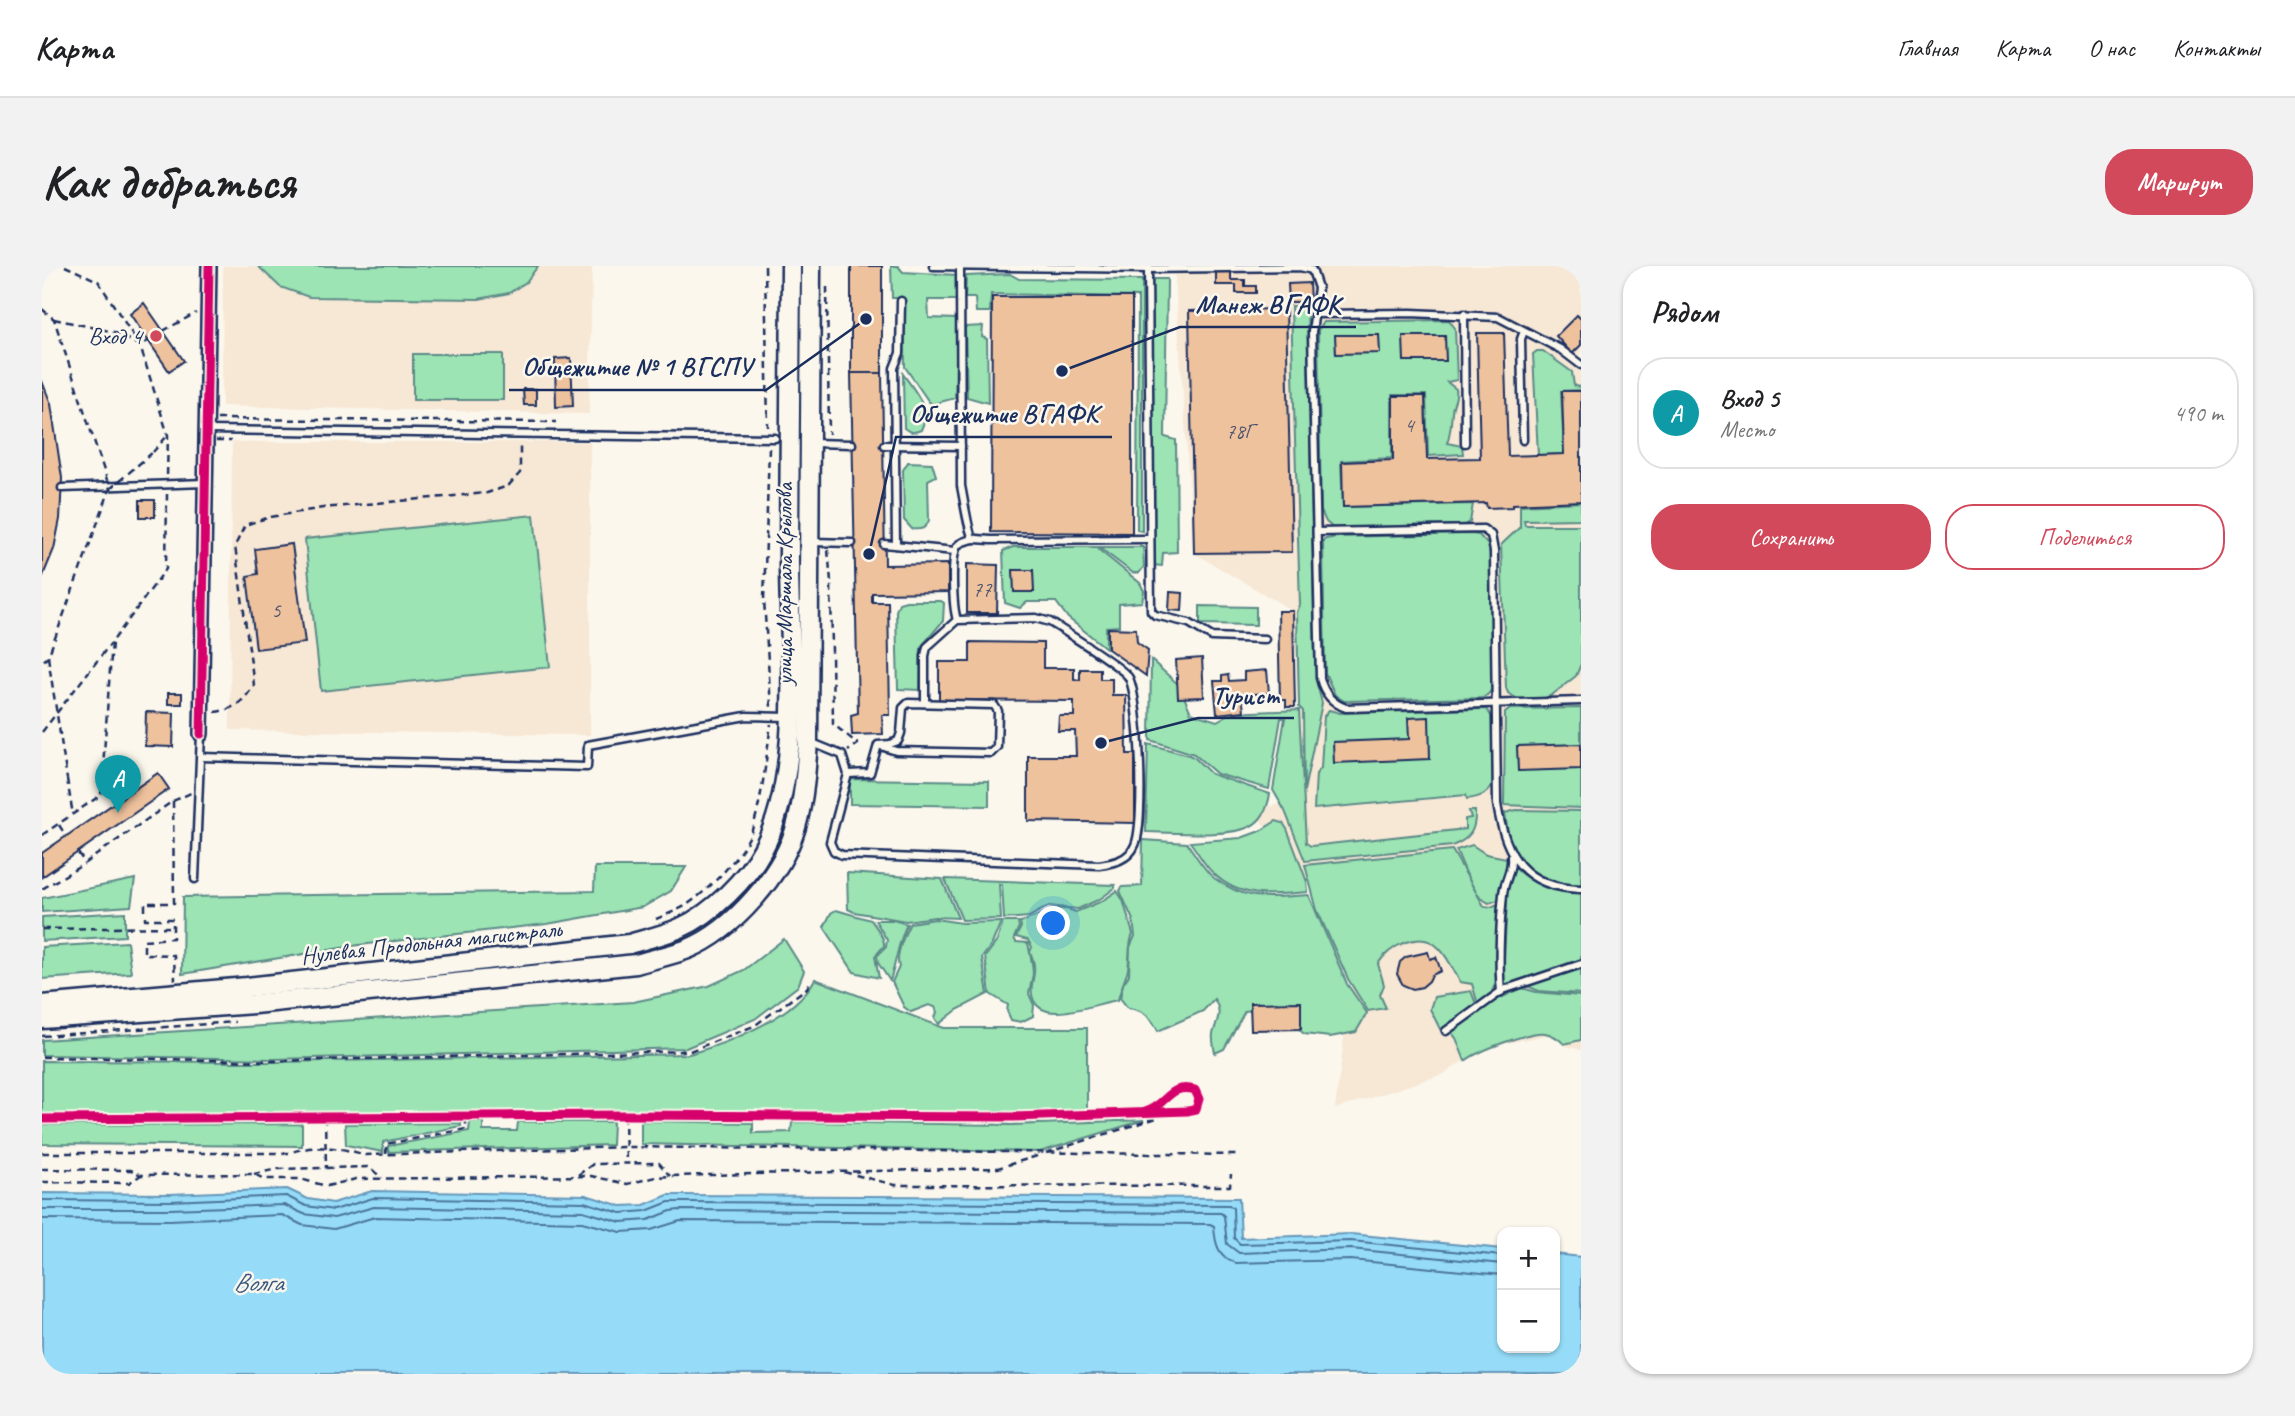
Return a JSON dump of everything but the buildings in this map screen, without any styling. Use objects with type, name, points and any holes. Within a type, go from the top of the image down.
[{"type":"main road","name":"улица Маршала Крылова","points":[[775,824],[786,780],[781,716],[789,551],[791,266]]},
{"type":"main road","name":"улица Маршала Крылова","points":[[760,892],[783,857],[795,828],[805,780],[815,545],[810,443],[811,266]]},
{"type":"main road","points":[[789,551],[793,560],[803,561],[815,545]]},
{"type":"main road","name":"Нулевая Продольная магистраль","points":[[42,1005],[260,986],[629,944],[681,927],[720,902],[743,878],[775,824]]},
{"type":"main road","name":"Нулевая Продольная магистраль","points":[[42,1019],[254,1004],[636,964],[690,948],[736,919],[760,892]]},
{"type":"street","points":[[201,734],[209,266]]},
{"type":"lane","points":[[933,266],[1148,269],[1307,267],[1312,270],[1318,288],[1312,332],[1320,678],[1329,698],[1346,708],[1581,701]]},
{"type":"lane","points":[[960,267],[961,486],[968,514],[967,530],[974,539]]},
{"type":"lane","points":[[1148,269],[1150,607],[1155,615],[1189,624],[1212,636],[1265,639]]},
{"type":"lane","points":[[896,545],[894,368],[900,353],[901,301]]},
{"type":"lane","points":[[1315,314],[1464,314],[1498,317],[1560,349],[1581,365]]},
{"type":"lane","points":[[1464,314],[1465,443]]},
{"type":"lane","points":[[1523,440],[1521,340],[1524,331]]},
{"type":"lane","points":[[206,424],[772,438]]},
{"type":"lane","points":[[810,443],[852,444]]},
{"type":"lane","points":[[884,445],[961,446]]},
{"type":"lane","points":[[62,488],[205,483]]},
{"type":"lane","points":[[1317,532],[1483,529],[1491,535],[1494,551],[1497,804],[1505,840],[1519,866],[1532,876],[1564,889],[1581,889]]},
{"type":"lane","points":[[957,620],[953,606],[955,551],[961,543],[974,539],[1149,539]]},
{"type":"lane","points":[[815,545],[852,543]]},
{"type":"lane","points":[[884,544],[955,551]]},
{"type":"lane","points":[[808,741],[842,755],[848,774],[830,842],[834,851],[842,855],[1099,865],[1116,863],[1135,846],[1141,816],[1134,696],[1128,676],[1051,622],[1036,618],[957,620],[927,647],[925,703]]},
{"type":"lane","points":[[908,703],[994,705],[998,711],[997,747],[991,753],[896,751],[877,745],[898,741],[903,708],[908,703]]},
{"type":"lane","points":[[201,757],[587,767],[588,745],[746,716],[781,716]]},
{"type":"lane","points":[[195,878],[201,734]]},
{"type":"lane","points":[[848,774],[870,773],[877,745]]},
{"type":"lane","points":[[1501,992],[1499,970],[1503,892],[1511,867],[1511,855]]},
{"type":"lane","points":[[1446,1031],[1501,992],[1581,964]]},
{"type":"path","points":[[42,732],[166,569],[168,435],[140,346],[98,281],[65,266]]},
{"type":"path","points":[[651,922],[685,906],[704,890],[730,864],[750,835],[781,716],[768,683],[764,600],[772,438],[765,266]]},
{"type":"path","points":[[827,281],[829,443]]},
{"type":"path","points":[[163,331],[208,307]]},
{"type":"path","points":[[42,309],[54,319],[114,332],[140,346]]},
{"type":"path","points":[[54,319],[110,489]]},
{"type":"path","points":[[140,346],[148,341]]},
{"type":"path","points":[[206,424],[556,422]]},
{"type":"path","points":[[73,815],[48,657],[110,489],[153,452],[168,435]]},
{"type":"path","points":[[202,714],[229,710],[242,703],[254,685],[236,546],[245,525],[270,517],[323,508],[487,493],[508,486],[520,473],[520,439]]},
{"type":"path","points":[[815,545],[831,581],[834,724],[858,744],[842,755]]},
{"type":"path","points":[[43,835],[101,795],[113,642]]},
{"type":"path","points":[[42,662],[48,657]]},
{"type":"path","points":[[42,889],[85,863],[173,802],[199,789]]},
{"type":"path","points":[[173,802],[174,903],[145,903],[145,919],[173,919],[173,938],[144,940],[144,954],[174,955],[175,983]]},
{"type":"path","points":[[59,825],[66,836]]},
{"type":"path","points":[[78,853],[85,863]]},
{"type":"path","points":[[42,929],[173,927]]},
{"type":"path","points":[[42,1058],[275,1061],[690,1051],[754,1026],[807,988],[811,980]]},
{"type":"path","points":[[1144,1112],[1155,1109]]},
{"type":"path","points":[[42,1120],[1013,1116],[1166,1111]]},
{"type":"path","points":[[625,1117],[626,1164]]},
{"type":"path","points":[[254,1174],[264,1179],[300,1179],[327,1186],[356,1179],[578,1176],[627,1184],[670,1176],[998,1168],[1160,1117],[1013,1122],[625,1117]]},
{"type":"path","points":[[386,1154],[386,1144],[466,1129],[466,1118]]},
{"type":"path","points":[[325,1119],[326,1168]]},
{"type":"path","points":[[42,1153],[289,1153],[302,1148],[326,1148],[347,1149],[365,1155],[626,1147],[1237,1156]]},
{"type":"path","points":[[578,1176],[593,1164],[659,1163],[670,1176]]},
{"type":"path","points":[[42,1169],[131,1170],[141,1175],[254,1174],[278,1169],[369,1167],[383,1179]]},
{"type":"path","points":[[841,1171],[895,1185],[1230,1186],[1231,1174]]},
{"type":"path","points":[[42,1182],[129,1183],[141,1175]]},
{"type":"shaded area","points":[[223,266],[592,266],[589,414],[222,406]]},
{"type":"shaded area","points":[[1174,266],[1581,266],[1581,1050],[1566,1046],[1558,1039],[1546,1035],[1507,1043],[1471,1056],[1444,1074],[1335,1109],[1357,939],[1251,809],[1304,801],[1293,611],[1194,553]]},
{"type":"shaded area","points":[[232,442],[590,442],[590,735],[230,730]]},
{"type":"green space","points":[[258,266],[538,266],[526,282],[509,293],[479,299],[309,297],[280,287]]},
{"type":"green space","points":[[891,266],[898,266],[903,272],[957,275],[957,300],[928,300],[929,318],[957,319],[955,398],[933,404],[929,402],[905,367],[904,298],[892,298]]},
{"type":"green space","points":[[1010,274],[1019,279],[1142,280],[1142,531],[1137,530],[1138,297],[991,294],[990,312],[976,312],[975,298],[965,298],[966,276]]},
{"type":"green space","points":[[1152,279],[1167,279],[1165,437],[1176,440],[1177,552],[1163,553],[1162,566],[1153,565]]},
{"type":"green space","points":[[1291,306],[1307,306],[1315,662],[1322,703],[1304,791],[1303,711],[1299,707],[1297,612],[1300,605]]},
{"type":"green space","points":[[1449,320],[1455,328],[1457,380],[1447,382],[1456,389],[1456,399],[1447,443],[1462,446],[1463,454],[1428,456],[1426,395],[1392,395],[1392,458],[1341,461],[1343,507],[1473,504],[1470,522],[1464,525],[1333,528],[1326,522],[1321,511],[1318,330],[1324,322]]},
{"type":"green space","points":[[983,326],[982,337],[987,339],[988,403],[967,397],[965,327]]},
{"type":"green space","points":[[1543,351],[1572,372],[1574,386],[1581,387],[1581,390],[1561,391],[1564,454],[1538,455],[1533,354]]},
{"type":"green space","points":[[413,354],[503,354],[503,400],[413,400]]},
{"type":"green space","points":[[903,374],[921,400],[925,415],[921,430],[916,432],[904,428]]},
{"type":"green space","points":[[908,462],[932,463],[936,476],[928,480],[929,520],[921,529],[912,529],[904,520],[903,470]]},
{"type":"green space","points":[[1581,502],[1581,519],[1524,520],[1525,525],[1581,525],[1581,664],[1576,676],[1552,695],[1543,699],[1518,699],[1508,693],[1506,688],[1501,545],[1520,527],[1520,505]]},
{"type":"green space","points":[[534,515],[550,667],[321,691],[305,539]]},
{"type":"green space","points":[[1479,535],[1488,545],[1490,554],[1493,680],[1490,692],[1483,698],[1344,701],[1335,695],[1325,673],[1323,541],[1337,537]]},
{"type":"green space","points":[[1013,547],[1143,547],[1144,567],[1139,573],[1133,573],[1099,550],[1140,583],[1144,591],[1142,602],[1119,604],[1119,626],[1106,627],[1106,648],[1068,618],[1056,602],[1027,602],[1020,608],[1005,603],[1003,551]]},
{"type":"green space","points":[[899,603],[944,603],[943,621],[921,647],[920,690],[898,689],[896,611]]},
{"type":"green space","points":[[1200,606],[1256,607],[1256,625],[1200,624]]},
{"type":"green space","points":[[1151,660],[1179,685],[1191,713],[1217,721],[1231,713],[1299,710],[1306,843],[1311,846],[1465,829],[1465,819],[1471,818],[1469,811],[1475,811],[1471,833],[1452,846],[1305,861],[1285,811],[1273,790],[1285,718],[1281,718],[1269,789],[1217,774],[1194,754],[1150,740]]},
{"type":"green space","points":[[1581,708],[1581,808],[1504,805],[1505,713],[1510,709]]},
{"type":"green space","points":[[1486,709],[1493,718],[1494,782],[1483,795],[1467,799],[1466,795],[1314,809],[1316,774],[1321,768],[1324,716],[1329,710],[1340,713]]},
{"type":"green space","points":[[1148,744],[1189,755],[1211,774],[1270,794],[1262,816],[1251,826],[1229,832],[1146,832]]},
{"type":"green space","points":[[850,779],[989,781],[989,806],[850,804]]},
{"type":"green space","points":[[1516,810],[1581,811],[1581,886],[1540,875],[1522,864],[1512,848],[1505,813]]},
{"type":"green space","points":[[1276,821],[1283,823],[1287,829],[1307,882],[1308,892],[1258,894],[1234,888],[1210,870],[1190,842],[1241,838]]},
{"type":"green space","points":[[1143,840],[1187,843],[1210,875],[1226,886],[1249,895],[1309,895],[1347,984],[1367,1013],[1356,1032],[1330,1037],[1304,1034],[1291,1023],[1270,1012],[1245,1011],[1224,1049],[1215,1053],[1213,1036],[1219,1012],[1214,999],[1203,1011],[1158,1031],[1146,1015],[1128,1008],[1120,998],[1123,984],[1129,975],[1130,947],[1135,936],[1133,920],[1120,891],[1122,887],[1142,886]]},
{"type":"green space","points":[[1472,845],[1486,854],[1507,858],[1498,900],[1489,903],[1483,899],[1469,880],[1456,850]]},
{"type":"green space","points":[[1452,850],[1484,906],[1498,904],[1496,982],[1491,994],[1478,1004],[1472,984],[1460,982],[1439,948],[1432,942],[1415,940],[1397,946],[1378,964],[1384,985],[1380,995],[1386,1008],[1368,1011],[1348,979],[1317,910],[1305,865]]},
{"type":"green space","points":[[595,867],[686,867],[671,891],[643,907],[547,924],[359,945],[182,974],[183,897],[594,891]]},
{"type":"green space","points":[[1515,868],[1546,887],[1581,893],[1581,959],[1505,985],[1503,974],[1508,885]]},
{"type":"green space","points":[[847,873],[942,879],[958,918],[935,917],[906,921],[854,912],[848,909]]},
{"type":"green space","points":[[135,879],[131,906],[42,912],[42,898]]},
{"type":"green space","points":[[945,879],[1115,885],[1115,888],[1100,899],[1078,909],[1049,906],[1029,917],[1004,919],[1002,885],[999,884],[1001,919],[962,920]]},
{"type":"green space","points":[[1117,891],[1123,900],[1133,934],[1128,968],[1118,1000],[1057,1012],[1037,1005],[1031,990],[1034,971],[1030,952],[1032,947],[1028,940],[1016,937],[1021,927],[1020,922],[1054,909],[1076,912]]},
{"type":"green space","points":[[836,910],[871,920],[880,933],[884,946],[875,956],[879,978],[854,972],[824,927],[831,913]]},
{"type":"green space","points":[[125,912],[125,936],[42,941],[42,917]]},
{"type":"green space","points":[[935,919],[962,923],[1001,922],[992,944],[982,958],[988,994],[957,1010],[939,1024],[935,1018],[935,1007],[929,1005],[911,1012],[904,1007],[892,982],[899,967],[901,945],[910,923]]},
{"type":"green space","points":[[875,920],[893,920],[907,924],[890,981],[878,963],[877,956],[886,947],[887,940]]},
{"type":"green space","points":[[1003,922],[1018,922],[1019,927],[1014,938],[1016,942],[1028,943],[1032,963],[1029,994],[1034,1005],[1033,1016],[1021,1022],[1011,1020],[1007,1011],[1008,1005],[990,994],[985,957],[997,941]]},
{"type":"green space","points":[[784,939],[804,971],[798,986],[755,1019],[686,1048],[275,1059],[42,1055],[42,1040],[633,1002],[709,986],[744,970]]},
{"type":"green space","points":[[127,942],[131,973],[42,979],[42,947]]},
{"type":"green space","points":[[1581,969],[1581,994],[1539,991],[1527,986]]},
{"type":"green space","points":[[815,979],[944,1028],[1087,1028],[1087,1111],[1013,1114],[42,1116],[42,1061],[275,1062],[689,1054],[723,1043],[777,1017],[805,993]]},
{"type":"green space","points":[[1522,988],[1581,996],[1581,1040],[1564,1044],[1550,1034],[1538,1033],[1504,1042],[1465,1061],[1451,1032],[1494,1001]]},
{"type":"green space","points":[[1471,991],[1476,1004],[1441,1031],[1430,1009],[1434,997]]},
{"type":"green space","points":[[1144,1120],[1040,1152],[641,1144],[641,1121],[753,1123],[753,1133],[791,1132],[792,1122],[1012,1125]]},
{"type":"green space","points":[[470,1122],[483,1122],[483,1131],[517,1131],[518,1122],[613,1122],[612,1145],[388,1152],[388,1146],[469,1131]]},
{"type":"green space","points":[[461,1123],[461,1126],[383,1142],[383,1152],[346,1145],[345,1124]]},
{"type":"green space","points":[[302,1124],[302,1146],[42,1144],[42,1125]]},
{"type":"water","name":"Волга","points":[[287,1189],[308,1199],[333,1203],[372,1191],[586,1195],[621,1206],[644,1205],[668,1195],[1239,1198],[1241,1238],[1351,1234],[1497,1249],[1497,1353],[1560,1353],[1560,1255],[1581,1257],[1581,1374],[42,1374],[42,1193],[170,1194]]},
{"type":"cycle path","points":[[201,734],[209,266]]},
{"type":"cycle path","points":[[42,1119],[625,1115],[1013,1117],[1188,1111],[1196,1109],[1199,1099],[1195,1090],[1179,1089],[1144,1112]]},
{"type":"place","name":"Общежитие № 1 ВГСПУ","points":[[866,319]]},
{"type":"place","name":"Вход 4","points":[[156,336]]},
{"type":"place","name":"Манеж ВГАФК","points":[[1062,371]]},
{"type":"place","name":"Общежитие ВГАФК","points":[[869,554]]},
{"type":"place","name":"Турист","points":[[1101,743]]},
{"type":"place","name":"Вход 5","points":[[118,813]]}]
